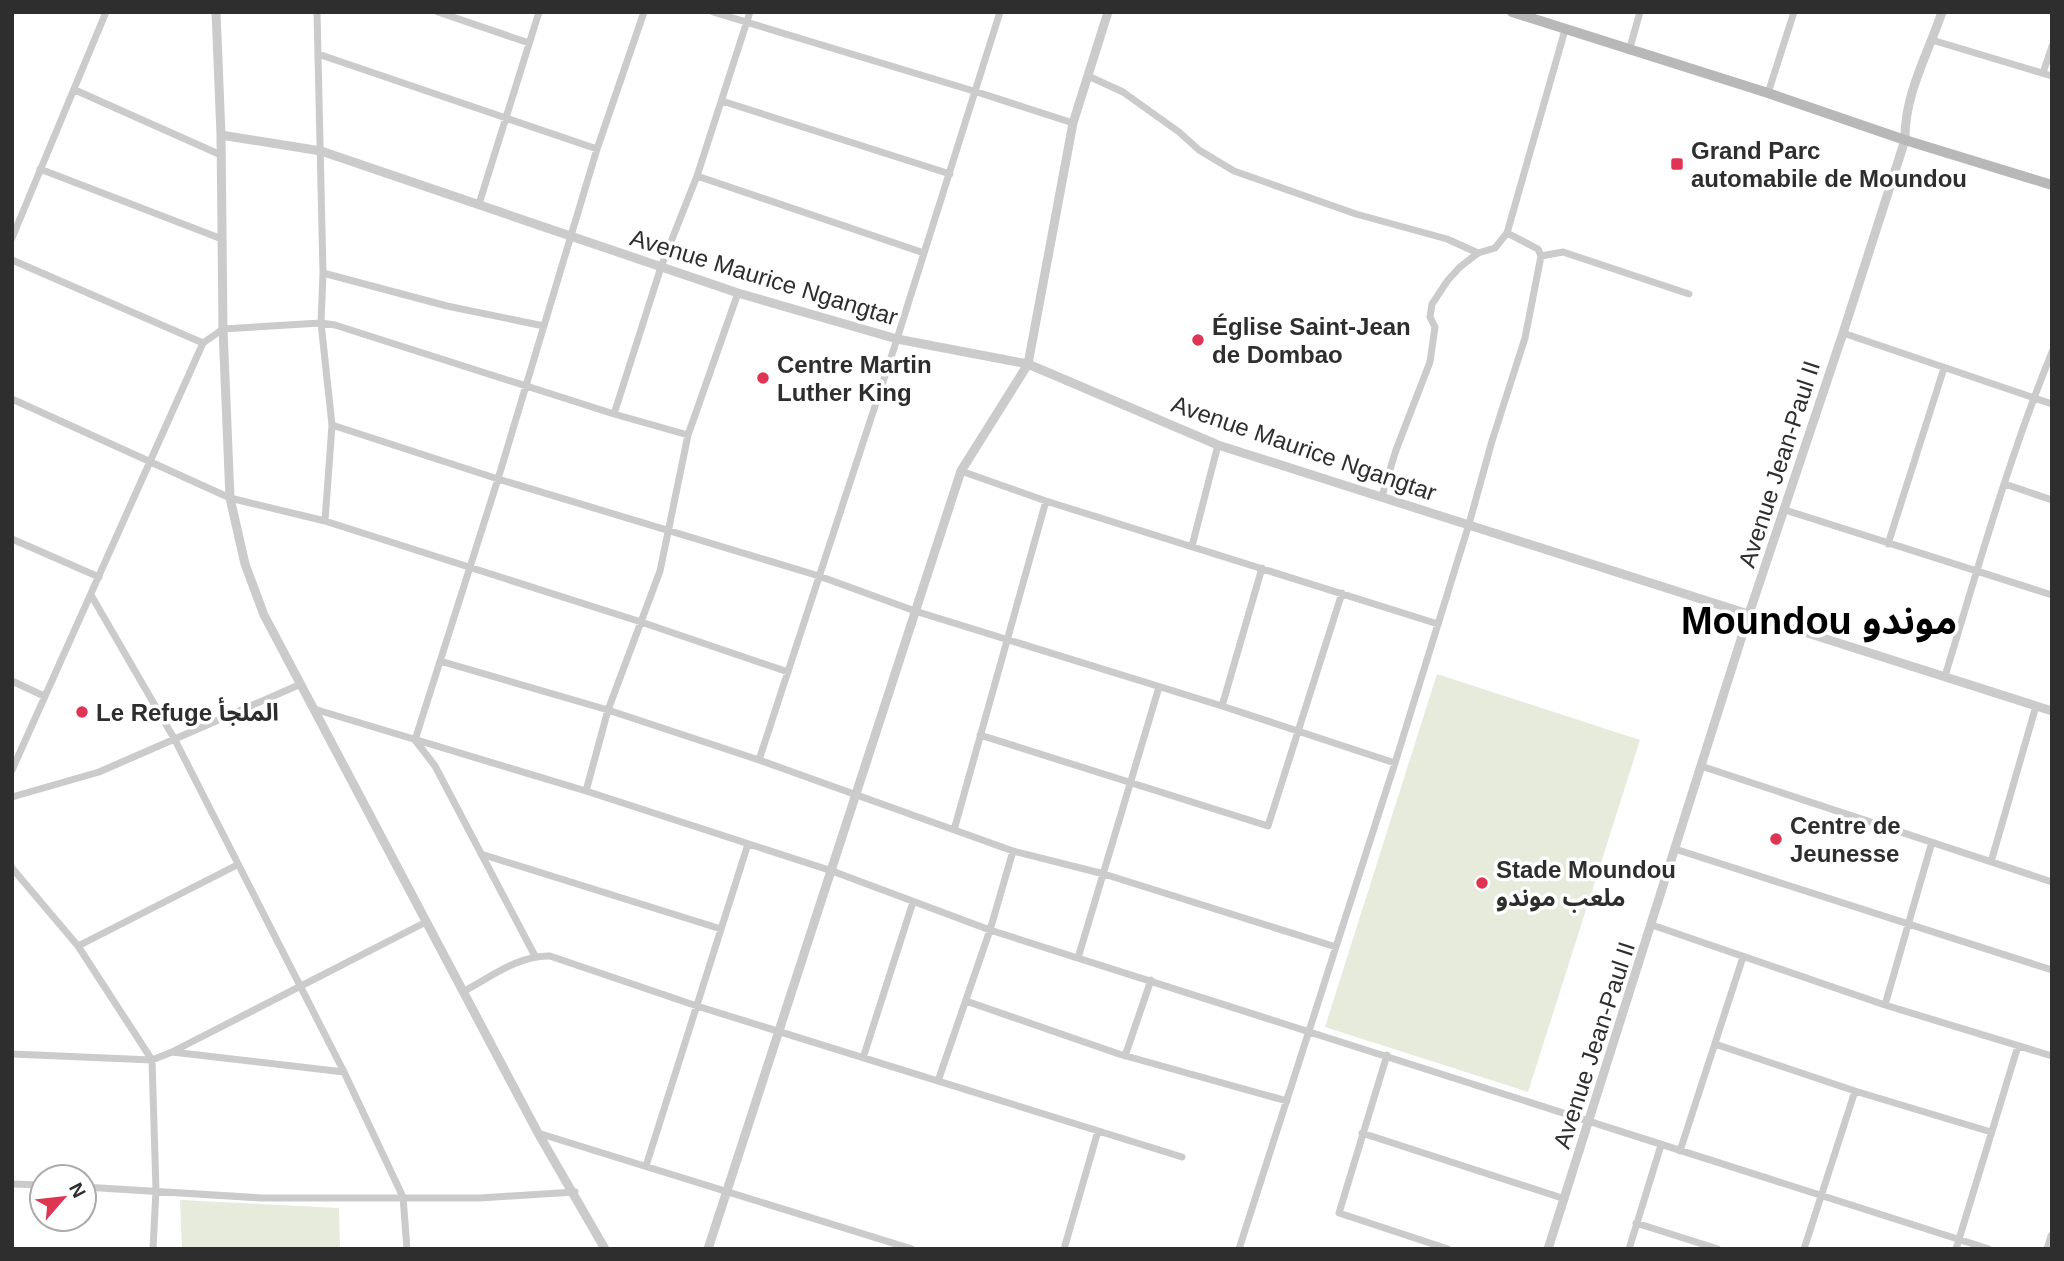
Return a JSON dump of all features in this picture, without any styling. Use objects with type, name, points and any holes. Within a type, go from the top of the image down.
[{"type":"main road","points":[[1512,12],[2052,185]]},
{"type":"street","points":[[12,238],[106,12]]},
{"type":"street","points":[[216,12],[221,135],[223,329],[230,498],[252,586],[264,615],[538,1133],[575,1192],[605,1249]]},
{"type":"street","points":[[317,12],[323,273],[321,323],[332,425],[326,521]]},
{"type":"street","points":[[438,12],[529,43]]},
{"type":"street","points":[[479,204],[539,12]]},
{"type":"street","points":[[415,740],[498,479],[597,149],[644,12]]},
{"type":"street","points":[[713,12],[1073,123]]},
{"type":"street","points":[[614,414],[661,267],[697,176],[750,12]]},
{"type":"street","points":[[759,760],[897,339],[1000,12]]},
{"type":"street","points":[[708,1249],[961,471],[1028,364],[1073,123],[1108,12]]},
{"type":"street","points":[[1629,51],[1640,12]]},
{"type":"street","points":[[1768,93],[1794,12]]},
{"type":"street","name":"Avenue Jean-Paul II","points":[[1548,1249],[1749,614],[1905,140],[1904,119],[1908,103],[1942,12]]},
{"type":"street","points":[[1382,496],[1396,450],[1430,362],[1435,327],[1430,317],[1432,304],[1460,267],[1478,253],[1494,248],[1507,233],[1565,30]]},
{"type":"street","points":[[1932,40],[2048,74],[2052,46]]},
{"type":"street","points":[[318,54],[597,149]]},
{"type":"street","points":[[1088,76],[1123,92],[1179,132],[1199,150],[1234,171],[1356,214],[1447,239],[1478,253]]},
{"type":"street","points":[[75,90],[221,155]]},
{"type":"street","points":[[722,100],[950,174]]},
{"type":"street","name":"Avenue Maurice Ngangtar","points":[[221,135],[321,151],[738,293],[897,339],[1028,364],[1218,444],[2052,711]]},
{"type":"street","points":[[40,169],[222,240]]},
{"type":"street","points":[[697,176],[924,253]]},
{"type":"street","points":[[1239,1249],[1395,764],[1525,338],[1541,257],[1538,249],[1507,233]]},
{"type":"street","points":[[1541,257],[1563,252],[1689,294]]},
{"type":"street","points":[[12,260],[203,343]]},
{"type":"street","points":[[323,273],[447,306],[544,326]]},
{"type":"street","points":[[586,791],[608,710],[660,571],[688,435],[738,293]]},
{"type":"street","points":[[12,770],[203,343],[223,329],[321,323],[369,334],[614,414],[688,435]]},
{"type":"street","points":[[1843,333],[2052,404]]},
{"type":"street","points":[[1945,676],[2033,398],[2052,352]]},
{"type":"street","points":[[1888,544],[1944,368]]},
{"type":"street","points":[[12,399],[230,498],[326,521],[788,672]]},
{"type":"street","points":[[332,425],[498,479],[819,576],[915,611],[1222,706],[1395,764]]},
{"type":"street","points":[[1192,546],[1218,444]]},
{"type":"street","points":[[961,471],[1438,624]]},
{"type":"street","points":[[2005,484],[2052,500]]},
{"type":"street","points":[[954,830],[1046,500]]},
{"type":"street","points":[[1785,510],[2052,595]]},
{"type":"street","points":[[12,539],[99,577]]},
{"type":"street","points":[[1222,706],[1262,568]]},
{"type":"street","points":[[980,734],[1268,827],[1342,593]]},
{"type":"street","points":[[91,595],[175,740],[344,1072],[403,1197],[407,1249]]},
{"type":"street","points":[[440,661],[608,710],[759,760],[1013,851],[1104,874],[1336,947]]},
{"type":"street","points":[[12,681],[44,696]]},
{"type":"street","points":[[12,797],[99,772],[301,684]]},
{"type":"street","points":[[1078,958],[1158,687]]},
{"type":"street","points":[[1991,862],[2036,706]]},
{"type":"street","points":[[314,709],[586,791],[832,872],[990,930],[1989,1249]]},
{"type":"street","points":[[415,740],[435,766],[535,956]]},
{"type":"street","points":[[1701,766],[2052,882]]},
{"type":"street","points":[[1885,1005],[1932,842]]},
{"type":"street","points":[[646,1166],[748,844]]},
{"type":"street","points":[[1675,849],[2052,970]]},
{"type":"street","points":[[938,1081],[990,930],[1013,851]]},
{"type":"street","points":[[481,854],[721,929]]},
{"type":"street","points":[[78,946],[237,865]]},
{"type":"street","points":[[12,868],[78,946],[152,1060],[156,1190],[153,1249]]},
{"type":"street","points":[[863,1058],[913,902]]},
{"type":"street","points":[[12,1054],[152,1060],[426,922]]},
{"type":"street","points":[[1652,925],[1885,1005],[2052,1056]]},
{"type":"street","points":[[464,991],[518,962],[535,956],[550,956],[697,1006],[1182,1157]]},
{"type":"street","points":[[1680,1151],[1743,957]]},
{"type":"street","points":[[1125,1056],[1151,980]]},
{"type":"street","points":[[966,1001],[1125,1056],[1287,1101]]},
{"type":"street","points":[[1715,1044],[1855,1091],[1991,1132]]},
{"type":"street","points":[[1956,1249],[2018,1046]]},
{"type":"street","points":[[172,1052],[344,1072]]},
{"type":"street","points":[[1387,1055],[1339,1213],[1448,1249]]},
{"type":"street","points":[[1804,1249],[1855,1091]]},
{"type":"street","points":[[1065,1249],[1098,1131]]},
{"type":"street","points":[[538,1133],[912,1249]]},
{"type":"street","points":[[1362,1133],[1565,1199]]},
{"type":"street","points":[[1629,1249],[1661,1145]]},
{"type":"street","points":[[98,1188],[261,1198],[480,1198],[575,1192]]},
{"type":"street","points":[[1636,1223],[1718,1249]]},
{"type":"street","points":[[2048,1249],[2052,1236]]},
{"type":"shaded area","name":"Stade Moundou ملعب موندو","points":[[1437,674],[1640,740],[1528,1092],[1325,1027]]},
{"type":"shaded area","points":[[180,1200],[339,1208],[340,1249],[182,1249]]},
{"type":"place","name":"Grand Parc automabile de Moundou","points":[[1677,164]]},
{"type":"place","name":"Église Saint-Jean de Dombao","points":[[1198,340]]},
{"type":"place","name":"Centre Martin Luther King","points":[[763,378]]},
{"type":"place","name":"Le Refuge الملجأ","points":[[82,712]]},
{"type":"place","name":"Centre de Jeunesse","points":[[1776,839]]},
{"type":"place","name":"Stade Moundou ملعب موندو","points":[[1482,883]]},
{"type":"district","name":"Moundou موندو","points":[[1819,621]]}]
